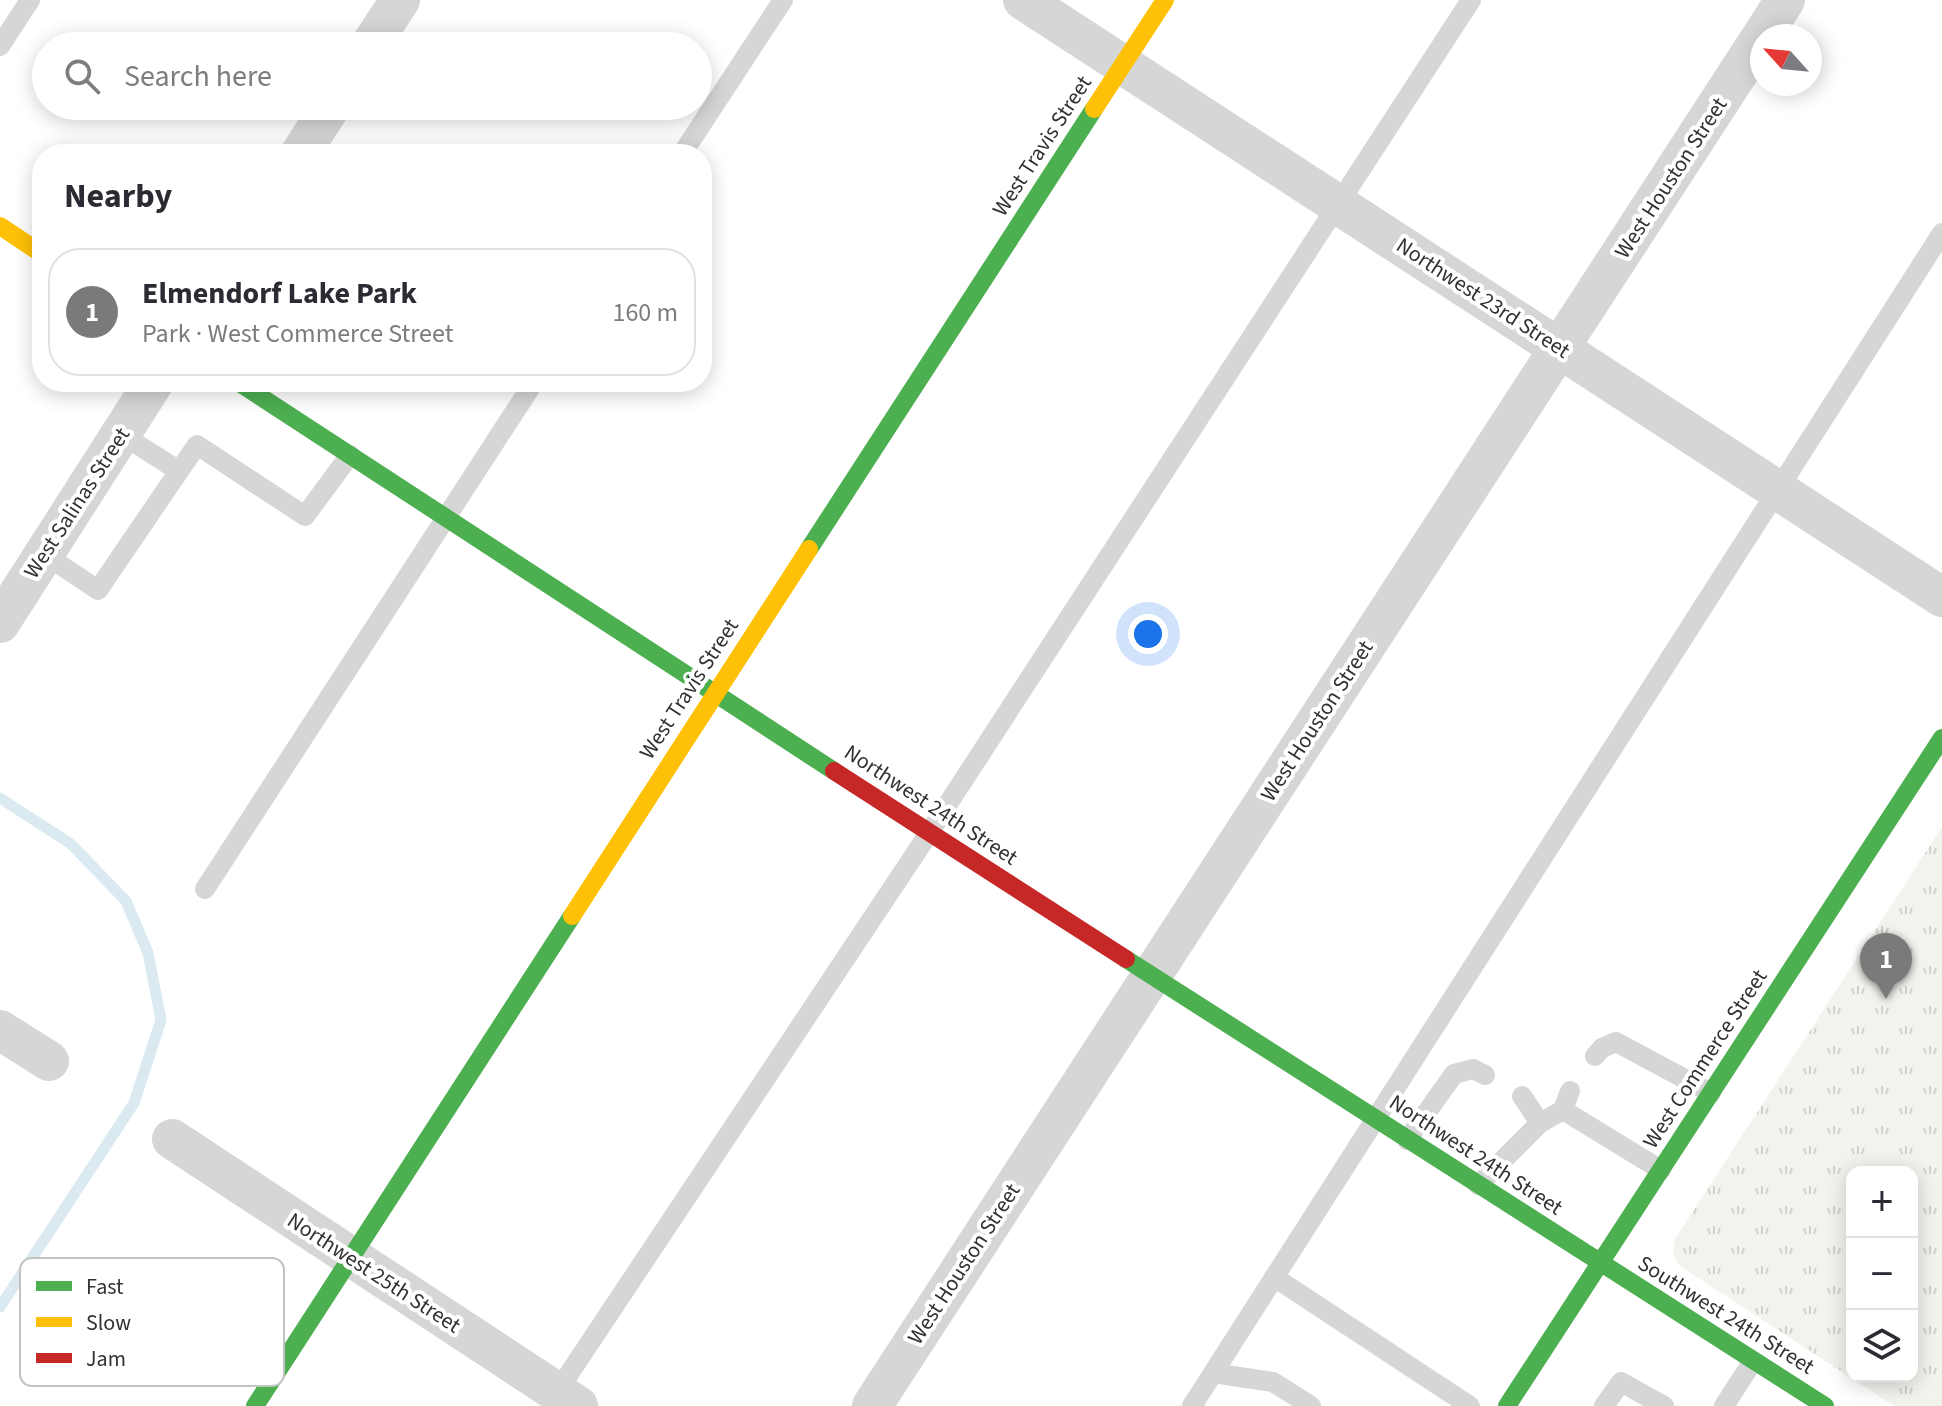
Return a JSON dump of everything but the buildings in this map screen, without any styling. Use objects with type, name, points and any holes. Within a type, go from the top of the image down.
[{"type":"main road","name":"West Travis Street","points":[[284,1361],[1165,0]]},
{"type":"main road","points":[[0,226],[32,247]]},
{"type":"main road","name":"Northwest 24th Street","points":[[253,392],[929,833],[1601,1264]]},
{"type":"main road","name":"West Commerce Street","points":[[1507,1406],[1942,738]]},
{"type":"main road","name":"Southwest 24th Street","points":[[1601,1264],[1825,1406]]},
{"type":"main road","name":"West Travis Street","points":[[255,1406],[268,1386]]},
{"type":"street","points":[[379,32],[400,0]]},
{"type":"street","name":"Northwest 23rd Street","points":[[1023,0],[1942,597]]},
{"type":"street","name":"West Houston Street","points":[[1770,24],[1785,0]]},
{"type":"street","name":"West Houston Street","points":[[872,1406],[1750,55]]},
{"type":"street","points":[[306,144],[322,120]]},
{"type":"street","name":"West Salinas Street","points":[[0,623],[148,392]]},
{"type":"street","points":[[0,1030],[49,1061]]},
{"type":"street","name":"Northwest 25th Street","points":[[172,1139],[561,1402]]},
{"type":"lane","points":[[0,46],[30,0]]},
{"type":"lane","points":[[712,108],[783,0]]},
{"type":"lane","points":[[561,1402],[1471,0]]},
{"type":"lane","points":[[689,144],[704,120]]},
{"type":"lane","points":[[1192,1406],[1776,487],[1942,233]]},
{"type":"lane","points":[[205,889],[527,392]]},
{"type":"lane","points":[[121,434],[179,471]]},
{"type":"lane","points":[[44,554],[98,590],[197,445],[305,516],[350,455]]},
{"type":"lane","points":[[1595,1056],[1602,1048],[1616,1042],[1711,1093]]},
{"type":"lane","points":[[1407,1140],[1454,1074],[1473,1069],[1485,1075]]},
{"type":"lane","points":[[1522,1096],[1540,1123]]},
{"type":"lane","points":[[1478,1185],[1540,1123],[1567,1101],[1661,1170]]},
{"type":"lane","points":[[1274,1277],[1470,1406]]},
{"type":"lane","points":[[1724,1406],[1753,1361]]},
{"type":"lane","points":[[1213,1373],[1273,1382],[1311,1406]]},
{"type":"lane","points":[[1604,1406],[1621,1382],[1664,1406]]},
{"type":"green space","points":[[1942,827],[1942,1406],[1894,1406],[1857,1382],[1918,1382],[1918,1166],[1846,1166],[1846,1375],[1680,1266],[1673,1254],[1675,1239]]},
{"type":"waterway","points":[[0,798],[71,844],[126,901],[148,953],[161,1020],[134,1103],[32,1258]]},
{"type":"waterway","points":[[0,1307],[20,1277]]},
{"type":"traffic: fast","points":[[809,549],[1094,109]]},
{"type":"traffic: fast","points":[[253,392],[834,771]]},
{"type":"traffic: fast","points":[[1507,1406],[1942,738]]},
{"type":"traffic: fast","points":[[284,1361],[572,916]]},
{"type":"traffic: fast","points":[[1126,959],[1825,1406]]},
{"type":"traffic: fast","points":[[255,1406],[268,1386]]},
{"type":"traffic: slow","points":[[1094,109],[1165,0]]},
{"type":"traffic: slow","points":[[0,226],[32,247]]},
{"type":"traffic: slow","points":[[572,916],[809,549]]},
{"type":"traffic: jam","points":[[834,771],[1126,959]]},
{"type":"place","name":"Elmendorf Lake Park","points":[[1886,999]]}]
